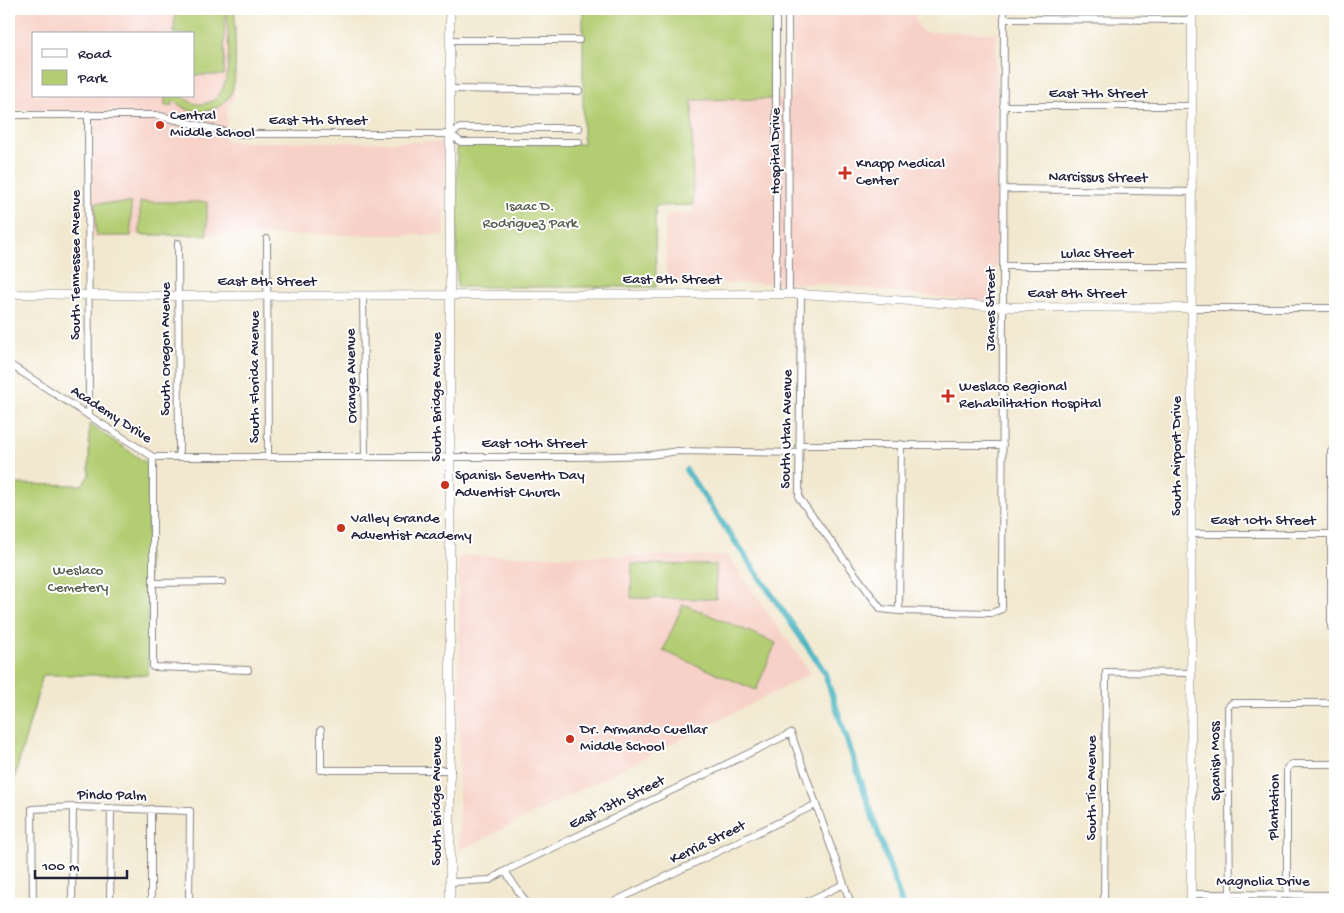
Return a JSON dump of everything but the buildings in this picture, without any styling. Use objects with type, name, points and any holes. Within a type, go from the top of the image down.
[{"type":"street","name":"South Bridge Avenue","points":[[450,9],[450,904]]},
{"type":"street","name":"Hospital Drive","points":[[776,9],[776,294]]},
{"type":"street","name":"Hospital Drive","points":[[788,9],[789,294]]},
{"type":"street","name":"James Street","points":[[899,611],[991,612],[1002,608],[1004,9]]},
{"type":"street","name":"South Airport Drive","points":[[1191,904],[1192,9]]},
{"type":"street","points":[[1004,19],[1192,20]]},
{"type":"street","points":[[450,40],[579,40]]},
{"type":"street","points":[[450,89],[579,91]]},
{"type":"street","name":"East 7th Street","points":[[1003,106],[1192,106]]},
{"type":"street","name":"East 7th Street","points":[[9,114],[156,115],[235,134],[450,134],[460,128],[579,128]]},
{"type":"street","name":"South Tennessee Avenue","points":[[88,114],[89,416]]},
{"type":"street","name":"East 7th Street","points":[[450,134],[461,142],[579,142]]},
{"type":"street","name":"Narcissus Street","points":[[1004,189],[1192,192]]},
{"type":"street","name":"South Florida Avenue","points":[[267,239],[268,456]]},
{"type":"street","name":"South Oregon Avenue","points":[[178,243],[179,455]]},
{"type":"street","name":"Lulac Street","points":[[1003,266],[1192,266]]},
{"type":"street","name":"East 8th Street","points":[[9,294],[178,296],[801,294],[1003,307],[1335,308]]},
{"type":"street","name":"South Utah Avenue","points":[[801,294],[799,498],[881,609],[899,611]]},
{"type":"street","name":"Orange Avenue","points":[[364,296],[365,456]]},
{"type":"street","name":"Academy Drive","points":[[9,364],[153,457],[179,455],[268,456]]},
{"type":"street","points":[[899,611],[901,444]]},
{"type":"street","points":[[799,445],[1003,445]]},
{"type":"street","points":[[1333,627],[1331,452],[1335,446]]},
{"type":"street","name":"East 10th Street","points":[[268,456],[641,455],[678,451],[799,454]]},
{"type":"street","points":[[153,457],[153,667],[248,670]]},
{"type":"street","name":"East 10th Street","points":[[1191,534],[1333,534]]},
{"type":"street","points":[[154,583],[222,582]]},
{"type":"street","name":"South Tio Avenue","points":[[1104,904],[1106,672],[1191,673]]},
{"type":"street","name":"Spanish Moss","points":[[1230,894],[1228,707],[1232,703],[1335,703]]},
{"type":"street","points":[[321,730],[321,770],[451,770]]},
{"type":"street","name":"East 13th Street","points":[[450,882],[490,880],[504,871],[791,733],[817,804]]},
{"type":"street","name":"Plantation","points":[[1287,895],[1287,768],[1292,764],[1335,764]]},
{"type":"street","points":[[817,804],[851,904]]},
{"type":"street","name":"Kerria Street","points":[[609,904],[817,804]]},
{"type":"street","points":[[72,904],[73,807]]},
{"type":"street","name":"Pindo Palm","points":[[33,904],[32,809],[73,807],[190,811],[190,904]]},
{"type":"street","points":[[110,904],[111,808]]},
{"type":"street","points":[[150,809],[151,904]]},
{"type":"street","points":[[504,871],[527,904]]},
{"type":"street","points":[[802,904],[844,884]]},
{"type":"street","name":"Magnolia Drive","points":[[1191,894],[1335,895]]},
{"type":"street","points":[[1245,904],[1246,895]]},
{"type":"street","points":[[1278,904],[1279,895]]},
{"type":"street","points":[[1313,895],[1313,904]]},
{"type":"shaded area","name":"Central Middle School","points":[[9,9],[236,9],[234,97],[227,110],[226,140],[245,142],[444,142],[444,235],[133,235],[132,237],[93,238],[94,111],[9,109]]},
{"type":"shaded area","name":"Knapp Medical Center","points":[[793,9],[915,11],[915,20],[922,32],[996,33],[997,301],[965,300],[821,283],[666,284],[665,219],[669,214],[693,214],[692,99],[792,99]]},
{"type":"shaded area","name":"Dr. Armando Cuellar Middle School","points":[[459,556],[728,556],[811,674],[459,851]]},
{"type":"green space","points":[[175,9],[225,9],[224,75],[195,75],[195,32],[174,32]]},
{"type":"green space","points":[[227,9],[235,9],[235,74],[232,91],[228,98],[223,104],[208,111],[198,112],[189,110],[173,100],[172,106],[165,106],[165,98],[184,98],[199,104],[213,100],[221,92],[226,79],[229,50]]},
{"type":"green space","name":"Isaac D. Rodriguez Park","points":[[583,9],[772,9],[772,99],[692,100],[693,205],[655,206],[656,287],[457,287],[457,144],[583,144]]},
{"type":"green space","points":[[140,202],[207,202],[207,235],[140,235]]},
{"type":"green space","points":[[95,203],[131,203],[131,236],[96,236]]},
{"type":"green space","name":"Weslaco Cemetery","points":[[89,424],[148,464],[148,675],[43,675],[9,798],[9,484],[82,485],[89,475]]},
{"type":"green space","points":[[632,564],[716,565],[716,599],[631,598]]},
{"type":"green space","points":[[683,604],[776,643],[756,690],[663,651]]},
{"type":"waterway","points":[[686,470],[824,671],[902,904]]},
{"type":"place","name":"Central Middle School","points":[[160,125]]},
{"type":"place","name":"Knapp Medical Center","points":[[845,173]]},
{"type":"place","name":"Weslaco Regional Rehabilitation Hospital","points":[[948,396]]},
{"type":"place","name":"Spanish Seventh Day Adventist Church","points":[[445,485]]},
{"type":"place","name":"Valley Grande Adventist Academy","points":[[341,528]]},
{"type":"place","name":"Dr. Armando Cuellar Middle School","points":[[570,739]]}]
